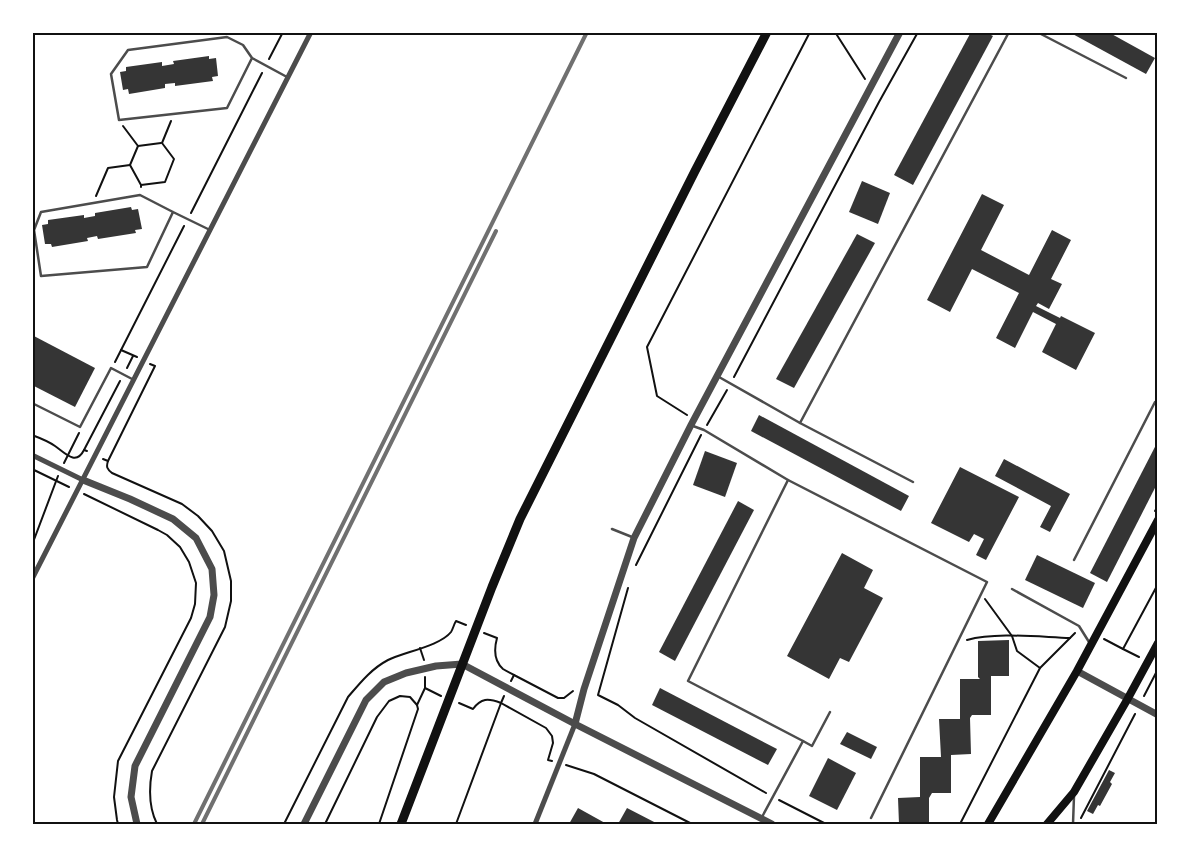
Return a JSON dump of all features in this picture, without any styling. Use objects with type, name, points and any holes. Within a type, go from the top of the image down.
[{"type":"main road","points":[[401,824],[520,519],[682,196],[767,32]]},
{"type":"main road","points":[[988,824],[1077,672],[1158,520]]},
{"type":"main road","points":[[1047,824],[1074,792],[1158,643]]},
{"type":"street","points":[[32,579],[311,32]]},
{"type":"street","points":[[535,824],[575,724],[584,689],[634,538],[693,422],[900,32]]},
{"type":"street","points":[[32,455],[82,480],[173,519],[196,538],[212,569],[214,595],[210,617],[135,766],[131,797],[137,824]]},
{"type":"street","points":[[304,824],[366,700],[384,682],[406,672],[436,666],[462,664],[772,824]]},
{"type":"street","points":[[1077,672],[1158,715]]},
{"type":"lane","points":[[800,423],[1009,32]]},
{"type":"lane","points":[[1037,32],[1126,78]]},
{"type":"lane","points":[[252,58],[227,108],[119,120],[111,74],[128,50],[227,36],[244,45],[252,58],[288,78]]},
{"type":"lane","points":[[173,212],[147,266],[41,276],[34,230],[41,212],[140,195],[210,230]]},
{"type":"lane","points":[[32,403],[80,427],[110,368],[134,380]]},
{"type":"lane","points":[[718,376],[800,423],[913,482]]},
{"type":"lane","points":[[1074,560],[1155,402],[1158,403]]},
{"type":"lane","points":[[693,422],[788,480],[987,582],[871,818]]},
{"type":"lane","points":[[788,480],[688,681],[812,746],[830,712]]},
{"type":"lane","points":[[612,529],[634,538]]},
{"type":"lane","points":[[1012,589],[1079,626],[1091,645]]},
{"type":"lane","points":[[761,818],[803,741]]},
{"type":"lane","points":[[1073,824],[1074,792]]},
{"type":"path","points":[[112,368],[283,32]]},
{"type":"path","points":[[693,422],[657,396],[647,347],[810,32]]},
{"type":"path","points":[[835,32],[879,102]]},
{"type":"path","points":[[634,569],[704,430],[731,384],[879,102],[918,32]]},
{"type":"path","points":[[162,143],[174,114]]},
{"type":"path","points":[[119,120],[138,146]]},
{"type":"path","points":[[138,146],[162,143]]},
{"type":"path","points":[[141,185],[165,182],[174,159],[162,143]]},
{"type":"path","points":[[130,165],[138,146]]},
{"type":"path","points":[[130,165],[141,185],[140,195]]},
{"type":"path","points":[[93,203],[108,168],[130,165]]},
{"type":"path","points":[[84,450],[134,356]]},
{"type":"path","points":[[32,545],[61,469],[81,429]]},
{"type":"path","points":[[32,435],[53,445],[68,456]]},
{"type":"path","points":[[108,461],[106,466],[112,473],[182,504],[198,516],[212,531],[224,551],[231,581],[231,601],[225,627],[152,771],[149,786],[150,799],[157,824]]},
{"type":"path","points":[[32,469],[167,536],[180,547],[190,562],[196,583],[196,604],[191,618],[118,761],[114,797],[118,824]]},
{"type":"path","points":[[1123,649],[1158,584]]},
{"type":"path","points":[[598,695],[628,587]]},
{"type":"path","points":[[981,594],[1012,636],[1017,651],[1040,668]]},
{"type":"path","points":[[284,824],[348,697],[370,672],[387,660],[431,645],[451,632],[456,621],[497,638],[495,647],[496,658],[502,669],[558,698],[564,698],[576,686],[598,695],[618,705],[635,718],[826,824]]},
{"type":"path","points":[[960,824],[1040,668],[1075,633],[1084,634]]},
{"type":"path","points":[[1096,635],[1147,662]]},
{"type":"path","points":[[957,642],[977,637],[1070,638]]},
{"type":"path","points":[[1079,822],[1158,669]]},
{"type":"path","points":[[456,824],[501,703],[514,675]]},
{"type":"path","points":[[379,824],[424,688],[473,709],[484,700],[491,699],[501,703],[546,728],[552,736],[554,743],[548,760],[594,774],[692,824]]},
{"type":"path","points":[[325,824],[376,717],[389,701],[400,696],[410,697],[417,706]]},
{"type":"building","points":[[971,32],[985,32],[993,36],[913,185],[894,175]]},
{"type":"building","points":[[1069,32],[1108,32],[1155,58],[1146,74]]},
{"type":"building","points":[[209,56],[209,59],[216,58],[218,76],[212,77],[213,81],[175,86],[175,83],[165,84],[165,88],[129,94],[128,89],[123,90],[120,72],[126,71],[126,67],[162,62],[162,66],[174,64],[173,61]]},
{"type":"building","points":[[862,181],[890,193],[878,224],[849,212]]},
{"type":"building","points":[[982,194],[1004,205],[981,250],[1029,275],[1052,230],[1071,240],[1051,279],[1062,284],[1049,309],[1038,303],[1036,306],[1095,333],[1076,370],[1042,352],[1056,324],[1033,312],[1015,348],[996,338],[1019,293],[972,269],[950,312],[927,300]]},
{"type":"building","points":[[131,207],[132,210],[138,209],[142,229],[135,230],[136,233],[98,239],[97,236],[87,238],[88,241],[52,247],[51,244],[45,244],[42,225],[48,224],[48,220],[84,215],[84,218],[95,216],[95,213]]},
{"type":"building","points":[[857,234],[875,243],[794,388],[776,379]]},
{"type":"building","points":[[32,335],[95,368],[75,407],[32,385]]},
{"type":"building","points":[[759,415],[909,496],[901,511],[751,431]]},
{"type":"building","points":[[1158,441],[1158,482],[1107,582],[1090,573]]},
{"type":"building","points":[[705,451],[737,463],[725,497],[693,485]]},
{"type":"building","points":[[1004,459],[1070,494],[1050,532],[1040,527],[1051,506],[995,476]]},
{"type":"building","points":[[960,467],[1019,497],[986,560],[976,555],[984,539],[974,534],[969,542],[931,523]]},
{"type":"building","points":[[738,501],[754,510],[675,661],[659,652]]},
{"type":"building","points":[[842,553],[873,570],[864,588],[883,598],[849,662],[840,658],[829,679],[787,656]]},
{"type":"building","points":[[1037,555],[1095,583],[1083,608],[1025,580]]},
{"type":"building","points":[[1009,640],[1009,676],[991,676],[991,715],[972,715],[970,718],[971,754],[951,755],[951,793],[932,793],[929,798],[929,824],[899,824],[898,798],[920,797],[920,757],[941,757],[939,719],[960,719],[960,679],[980,679],[978,677],[978,641]]},
{"type":"building","points":[[660,688],[777,749],[768,765],[652,705]]},
{"type":"building","points":[[847,732],[877,747],[871,759],[840,744]]},
{"type":"building","points":[[828,758],[856,773],[837,810],[809,796]]},
{"type":"building","points":[[1109,770],[1115,773],[1110,782],[1112,784],[1100,806],[1098,805],[1093,814],[1087,811]]},
{"type":"building","points":[[578,808],[605,823],[569,824]]},
{"type":"building","points":[[627,808],[658,824],[618,824]]},
{"type":"railway","points":[[194,824],[587,32]]},
{"type":"railway","points":[[202,824],[496,231]]}]
